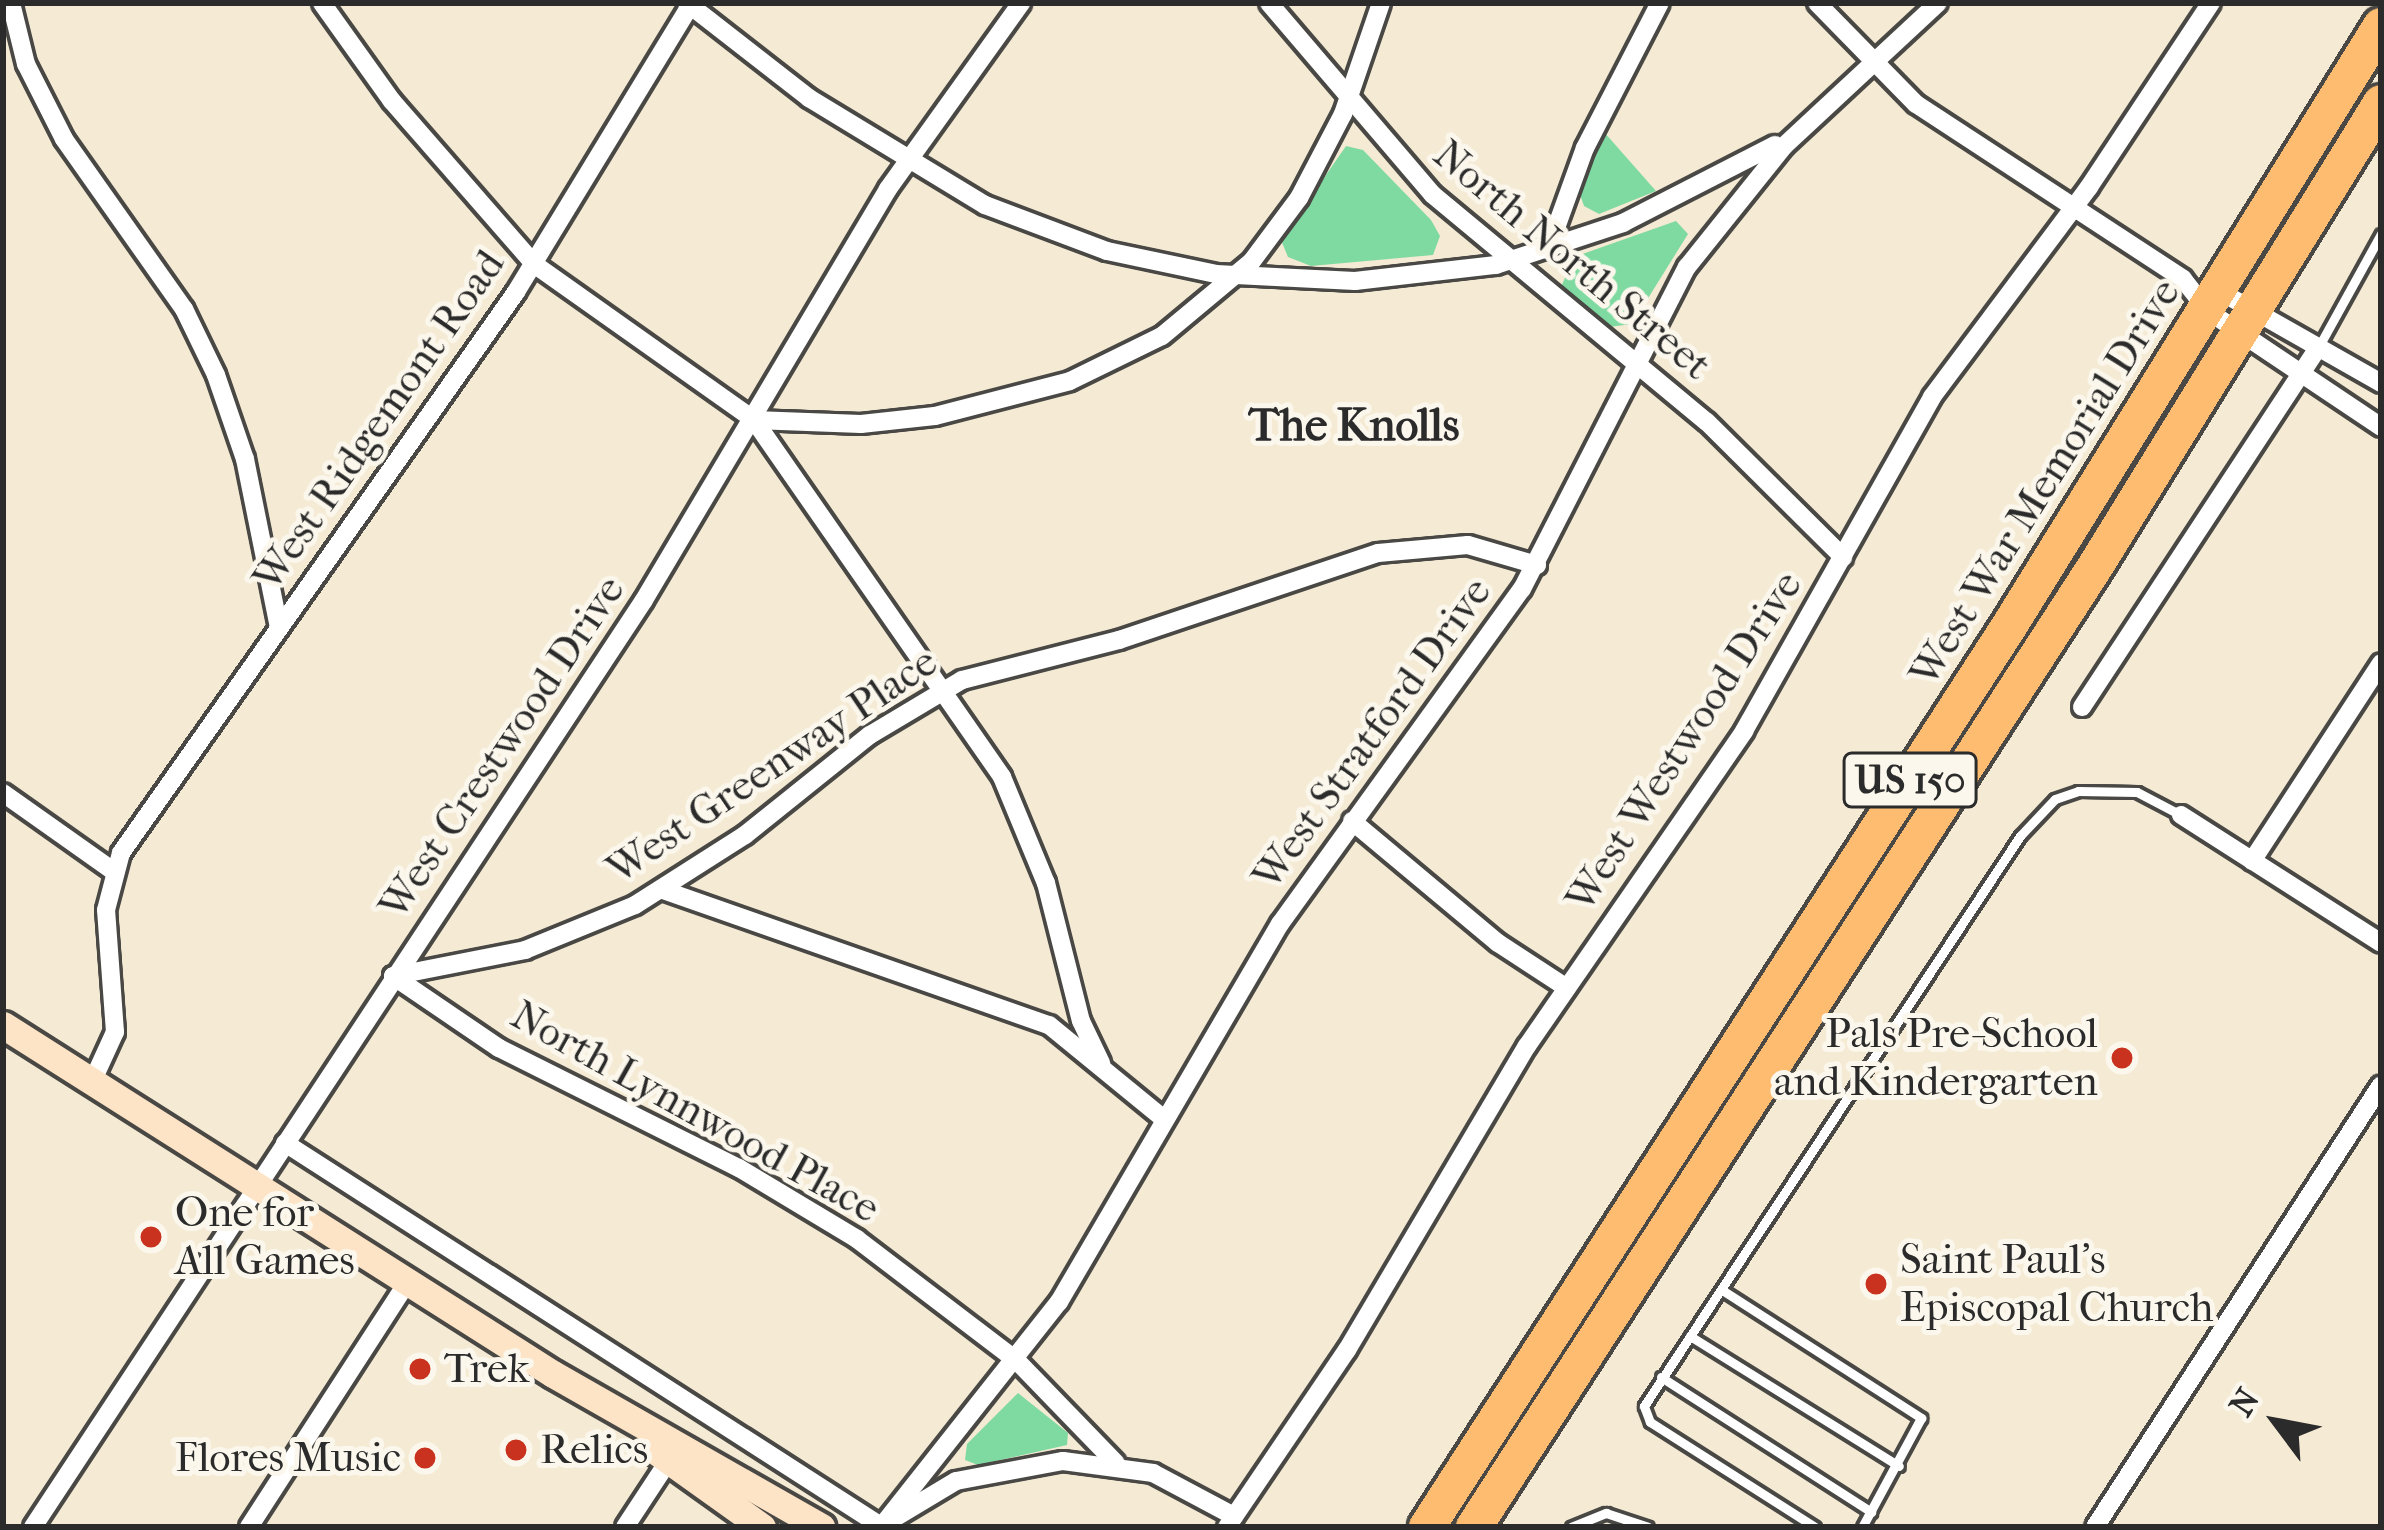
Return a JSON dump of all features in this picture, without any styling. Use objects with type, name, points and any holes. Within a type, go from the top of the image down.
[{"type":"highway","name":"West War Memorial Drive","points":[[1427,1527],[2214,300],[2381,26]]},
{"type":"highway","points":[[2273,203],[2381,48]]},
{"type":"highway","name":"West War Memorial Drive","points":[[1474,1527],[2248,321],[2381,103]]},
{"type":"highway","points":[[2283,265],[2381,124]]},
{"type":"main road","points":[[3,1025],[259,1182],[553,1374],[673,1454],[762,1527]]},
{"type":"main road","points":[[673,1454],[820,1527]]},
{"type":"street","points":[[11,3],[26,64],[64,139],[184,309],[216,375],[245,459],[279,627]]},
{"type":"street","points":[[322,3],[392,101],[534,264],[754,420],[858,579],[945,687],[1018,808],[1101,1063]]},
{"type":"street","name":"West Crestwood Drive","points":[[33,1527],[644,601],[907,161],[1021,3]]},
{"type":"street","name":"North North Street","points":[[1269,3],[1418,181],[1507,262],[1734,447],[1843,557]]},
{"type":"street","points":[[754,420],[895,422],[1049,387],[1140,350],[1236,276],[1299,198],[1349,98],[1381,3]]},
{"type":"street","points":[[1548,250],[1585,148],[1660,3]]},
{"type":"street","points":[[1817,3],[1924,110],[2248,321],[2318,348],[2381,383]]},
{"type":"street","name":"West Stratford Drive","points":[[881,1527],[1017,1361],[1079,1271],[1242,983],[1352,820],[1537,565],[1635,364],[1710,234],[1811,119],[1939,3]]},
{"type":"street","name":"West Westwood Drive","points":[[1230,1522],[1359,1332],[1567,988],[1735,746],[1954,364],[2075,207],[2211,3]]},
{"type":"street","points":[[690,4],[778,77],[907,161],[1066,238],[1236,276],[1366,280],[1507,262],[1548,250],[1721,177],[1811,119]]},
{"type":"street","name":"West Ridgemont Road","points":[[113,871],[534,264],[690,4]]},
{"type":"street","points":[[2248,321],[2303,372],[2381,427]]},
{"type":"street","points":[[2082,707],[2318,348]]},
{"type":"street","name":"West Greenway Place","points":[[394,976],[525,950],[663,890],[945,687],[1119,640],[1378,553],[1468,545],[1537,565]]},
{"type":"street","points":[[2252,862],[2381,663]]},
{"type":"street","points":[[3,793],[113,871],[106,910],[115,1032],[93,1080]]},
{"type":"street","points":[[2181,815],[2381,943]]},
{"type":"street","points":[[1352,820],[1486,934],[1567,988]]},
{"type":"street","points":[[663,890],[1033,1017],[1101,1063],[1164,1119]]},
{"type":"street","name":"North Lynnwood Place","points":[[394,976],[500,1048],[825,1216],[1017,1361],[1116,1463]]},
{"type":"street","points":[[2096,1527],[2381,1085]]},
{"type":"street","points":[[285,1143],[881,1527]]},
{"type":"street","points":[[249,1527],[409,1280]]},
{"type":"street","points":[[626,1527],[673,1454]]},
{"type":"street","name":"North Lynnwood Place","points":[[881,1527],[985,1472],[1052,1461],[1116,1463],[1174,1481],[1230,1522]]},
{"type":"lane","points":[[2318,348],[2381,234]]},
{"type":"lane","points":[[1815,1527],[1651,1422],[1644,1406],[2020,836],[2055,800],[2078,791],[2137,792],[2181,815]]},
{"type":"lane","points":[[1722,1290],[1921,1418],[1862,1527]]},
{"type":"lane","points":[[1690,1336],[1899,1466]]},
{"type":"lane","points":[[1661,1377],[1871,1512]]},
{"type":"lane","points":[[1571,1527],[1606,1513],[1648,1527]]},
{"type":"green space","points":[[1604,132],[1656,191],[1599,214],[1584,206],[1578,189]]},
{"type":"green space","points":[[1346,146],[1363,150],[1431,220],[1440,236],[1433,255],[1311,266],[1288,257],[1281,240]]},
{"type":"green space","points":[[1676,221],[1688,234],[1632,324],[1609,327],[1561,287],[1574,257]]},
{"type":"green space","points":[[1018,1393],[1068,1433],[1067,1445],[978,1465],[965,1460],[967,1444]]},
{"type":"place","name":"Pals Pre-School and Kindergarten","points":[[2122,1058]]},
{"type":"place","name":"One for All Games","points":[[151,1237]]},
{"type":"place","name":"Saint Paul's Episcopal Church","points":[[1876,1284]]},
{"type":"place","name":"Trek","points":[[420,1369]]},
{"type":"place","name":"Relics","points":[[516,1450]]},
{"type":"place","name":"Flores Music","points":[[425,1458]]},
{"type":"district","name":"The Knolls","points":[[1354,426]]}]
